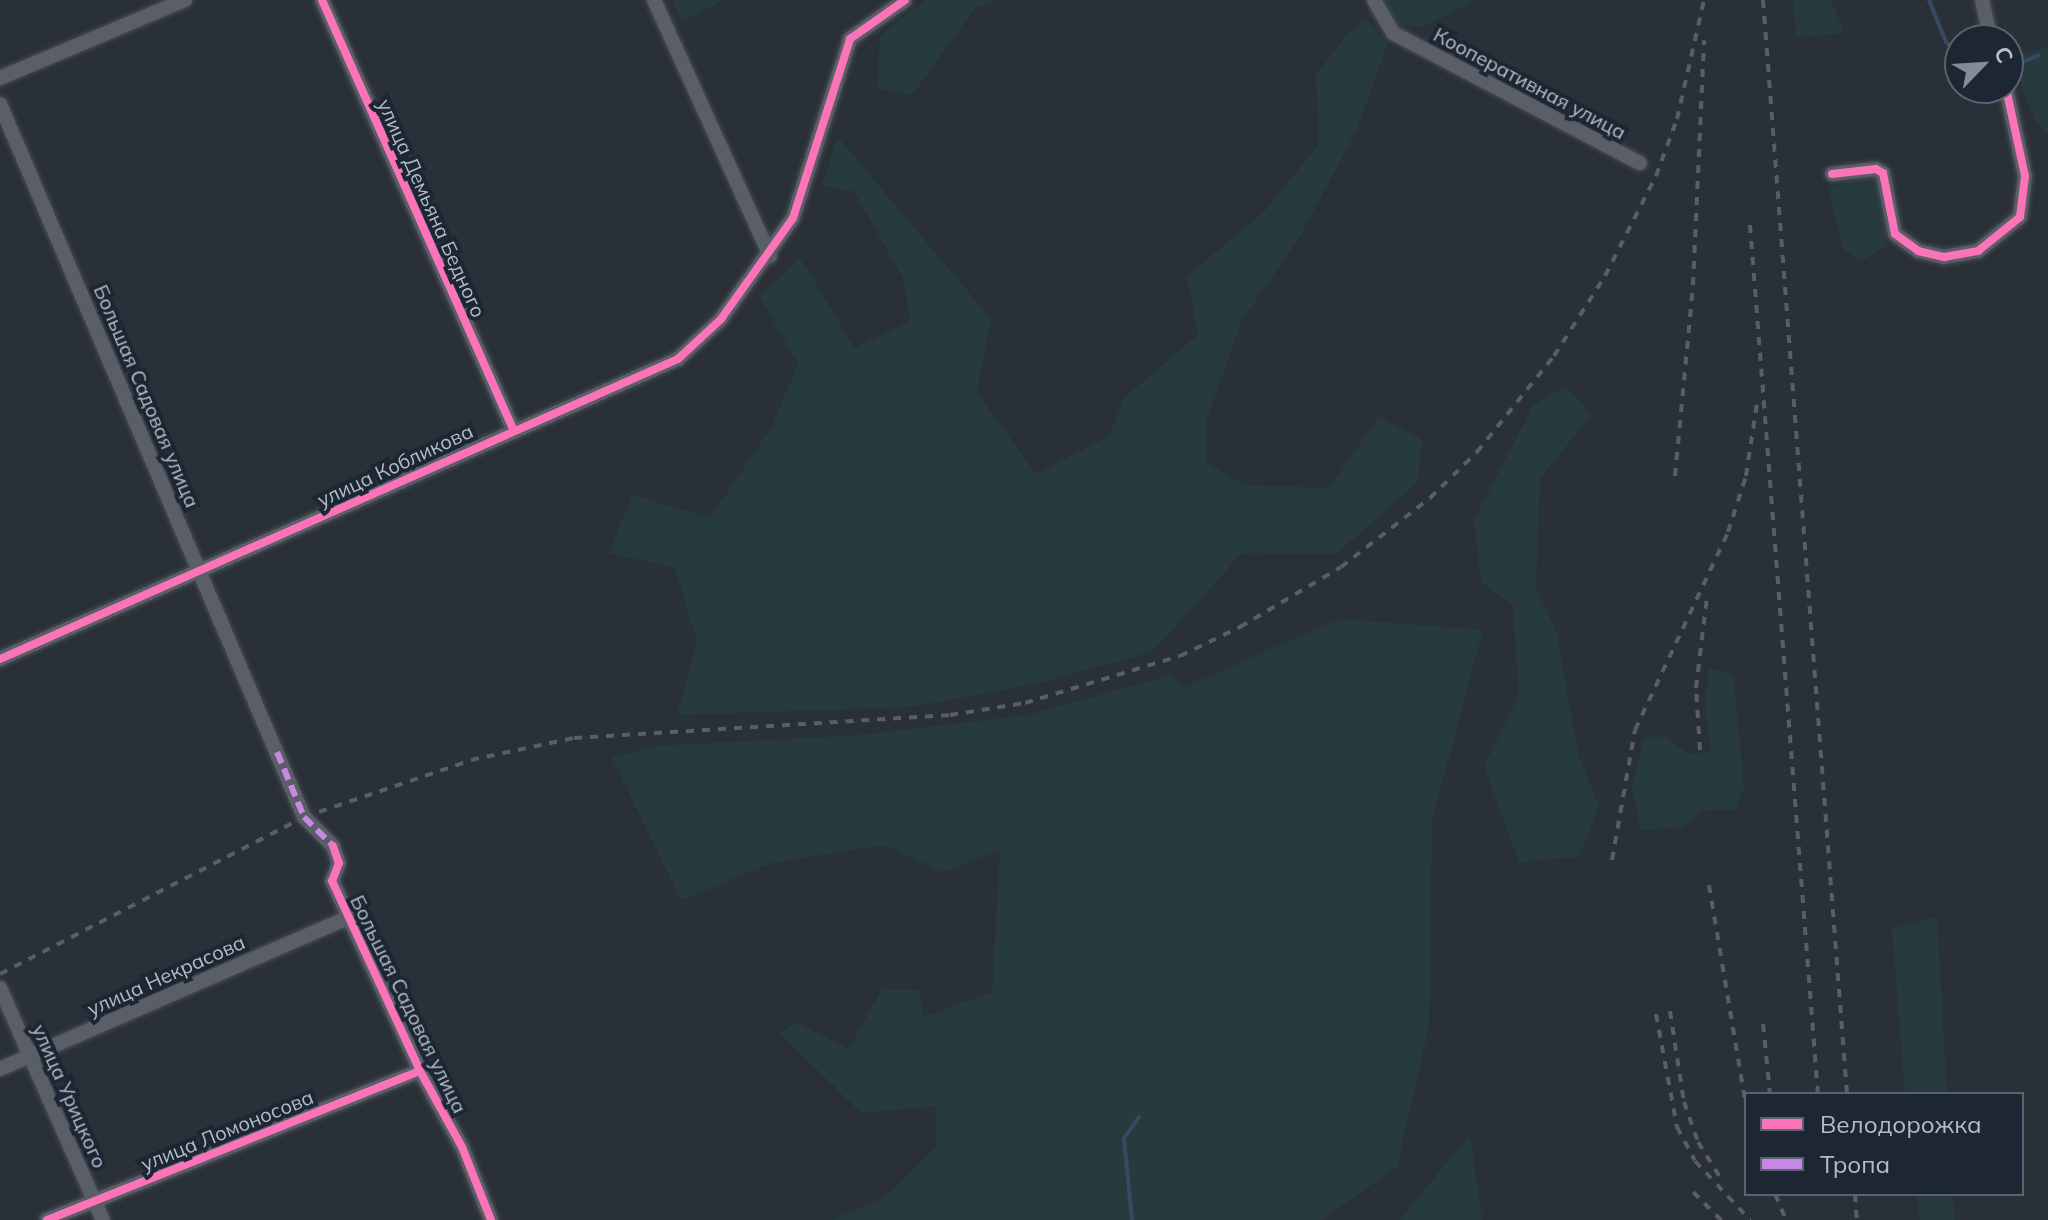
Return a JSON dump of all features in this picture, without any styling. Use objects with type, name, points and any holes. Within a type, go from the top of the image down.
[{"type":"street","points":[[0,78],[185,0]]},
{"type":"street","name":"улица Демьяна Бедного","points":[[322,0],[513,428]]},
{"type":"street","points":[[654,0],[770,256]]},
{"type":"street","name":"улица Кобликова","points":[[0,659],[513,428],[678,359],[721,319],[770,256],[793,218],[850,39],[905,0]]},
{"type":"street","name":"Кооперативная улица","points":[[1374,0],[1393,33],[1640,163]]},
{"type":"street","points":[[1982,0],[1987,24]]},
{"type":"street","name":"Большая Садовая улица","points":[[0,104],[304,817],[333,846],[339,863],[332,881],[420,1071],[462,1147],[491,1220]]},
{"type":"street","points":[[1832,174],[1876,169],[1883,173],[1895,234],[1918,251],[1944,257],[1978,251],[2020,217],[2025,176],[2009,104]]},
{"type":"street","name":"улица Некрасова","points":[[0,1069],[349,917]]},
{"type":"street","name":"улица Урицкого","points":[[0,988],[103,1220]]},
{"type":"street","name":"улица Ломоносова","points":[[47,1220],[420,1071]]},
{"type":"green space","points":[[672,0],[724,0],[682,22]]},
{"type":"green space","points":[[925,0],[996,0],[976,7],[912,95],[877,89],[880,36]]},
{"type":"green space","points":[[1383,0],[1477,0],[1423,27],[1396,26]]},
{"type":"green space","points":[[1793,0],[1831,0],[1845,33],[1796,38]]},
{"type":"green space","points":[[1366,19],[1388,43],[1357,129],[1301,235],[1242,320],[1207,420],[1205,462],[1246,485],[1330,488],[1378,417],[1422,439],[1418,482],[1336,554],[1242,553],[1152,652],[1035,684],[911,707],[677,715],[697,642],[675,568],[609,553],[632,495],[710,518],[771,428],[798,364],[760,297],[800,258],[855,348],[910,321],[904,280],[854,191],[822,186],[838,137],[991,319],[977,392],[1036,474],[1108,437],[1126,396],[1198,335],[1187,276],[1263,213],[1319,144],[1316,75],[1349,32]]},
{"type":"green space","points":[[2048,46],[2048,135],[2034,119],[2024,92],[2024,54]]},
{"type":"green space","points":[[1859,176],[1878,176],[1886,210],[1886,246],[1863,260],[1843,250],[1829,189]]},
{"type":"green space","points":[[1566,386],[1592,415],[1540,478],[1536,589],[1557,633],[1578,754],[1599,806],[1579,857],[1519,862],[1484,766],[1519,695],[1513,605],[1481,582],[1474,520],[1533,406]]},
{"type":"green space","points":[[1339,619],[1483,630],[1432,821],[1429,1026],[1397,1167],[1322,1220],[832,1220],[885,1197],[936,1147],[936,1106],[861,1113],[780,1033],[796,1022],[849,1049],[882,989],[919,990],[923,1017],[992,992],[1000,850],[943,872],[884,845],[772,863],[681,900],[612,758],[654,746],[861,735],[1028,715],[1171,675],[1183,688]]},
{"type":"green space","points":[[1709,668],[1733,675],[1744,787],[1736,809],[1700,811],[1684,827],[1641,830],[1632,785],[1644,737],[1667,737],[1687,754],[1711,752],[1705,703]]},
{"type":"green space","points":[[1937,917],[1947,1092],[1905,1092],[1892,929]]},
{"type":"green space","points":[[1470,1134],[1482,1220],[1400,1220]]},
{"type":"green space","points":[[1917,1196],[1953,1196],[1955,1220],[1920,1220]]},
{"type":"waterway","points":[[1929,0],[1944,37]]},
{"type":"waterway","points":[[2024,61],[2039,55]]},
{"type":"waterway","points":[[1132,1220],[1124,1138],[1139,1117]]},
{"type":"railway","points":[[0,974],[304,817],[471,760],[574,738],[950,715],[1025,703],[1180,656],[1240,627],[1341,567],[1430,498],[1477,452],[1554,356],[1605,276],[1656,176],[1677,119],[1704,0]]},
{"type":"railway","points":[[1763,0],[1847,1092]]},
{"type":"railway","points":[[1675,476],[1693,285],[1704,40]]},
{"type":"railway","points":[[1750,225],[1818,1092]]},
{"type":"railway","points":[[1612,860],[1635,730],[1728,532],[1746,476],[1757,403]]},
{"type":"railway","points":[[1700,750],[1696,688],[1707,597]]},
{"type":"railway","points":[[1709,885],[1744,1095]]},
{"type":"railway","points":[[1670,1011],[1684,1102],[1698,1142],[1719,1176]]},
{"type":"railway","points":[[1656,1014],[1677,1127],[1695,1161],[1750,1220]]},
{"type":"railway","points":[[1763,1024],[1770,1092]]},
{"type":"railway","points":[[1693,1192],[1721,1220]]},
{"type":"railway","points":[[1776,1196],[1786,1220]]},
{"type":"railway","points":[[1855,1196],[1857,1220]]},
{"type":"marked path","points":[[277,752],[304,817],[333,846]]},
{"type":"cycle path","points":[[322,0],[513,428]]},
{"type":"cycle path","points":[[0,659],[678,359],[721,319],[793,218],[850,39],[905,0]]},
{"type":"cycle path","points":[[1832,174],[1876,169],[1883,173],[1895,234],[1918,251],[1944,257],[1978,251],[2020,217],[2025,176],[2009,104]]},
{"type":"cycle path","points":[[333,846],[339,863],[332,881],[420,1071],[462,1147],[491,1220]]},
{"type":"cycle path","points":[[47,1220],[420,1071]]}]
